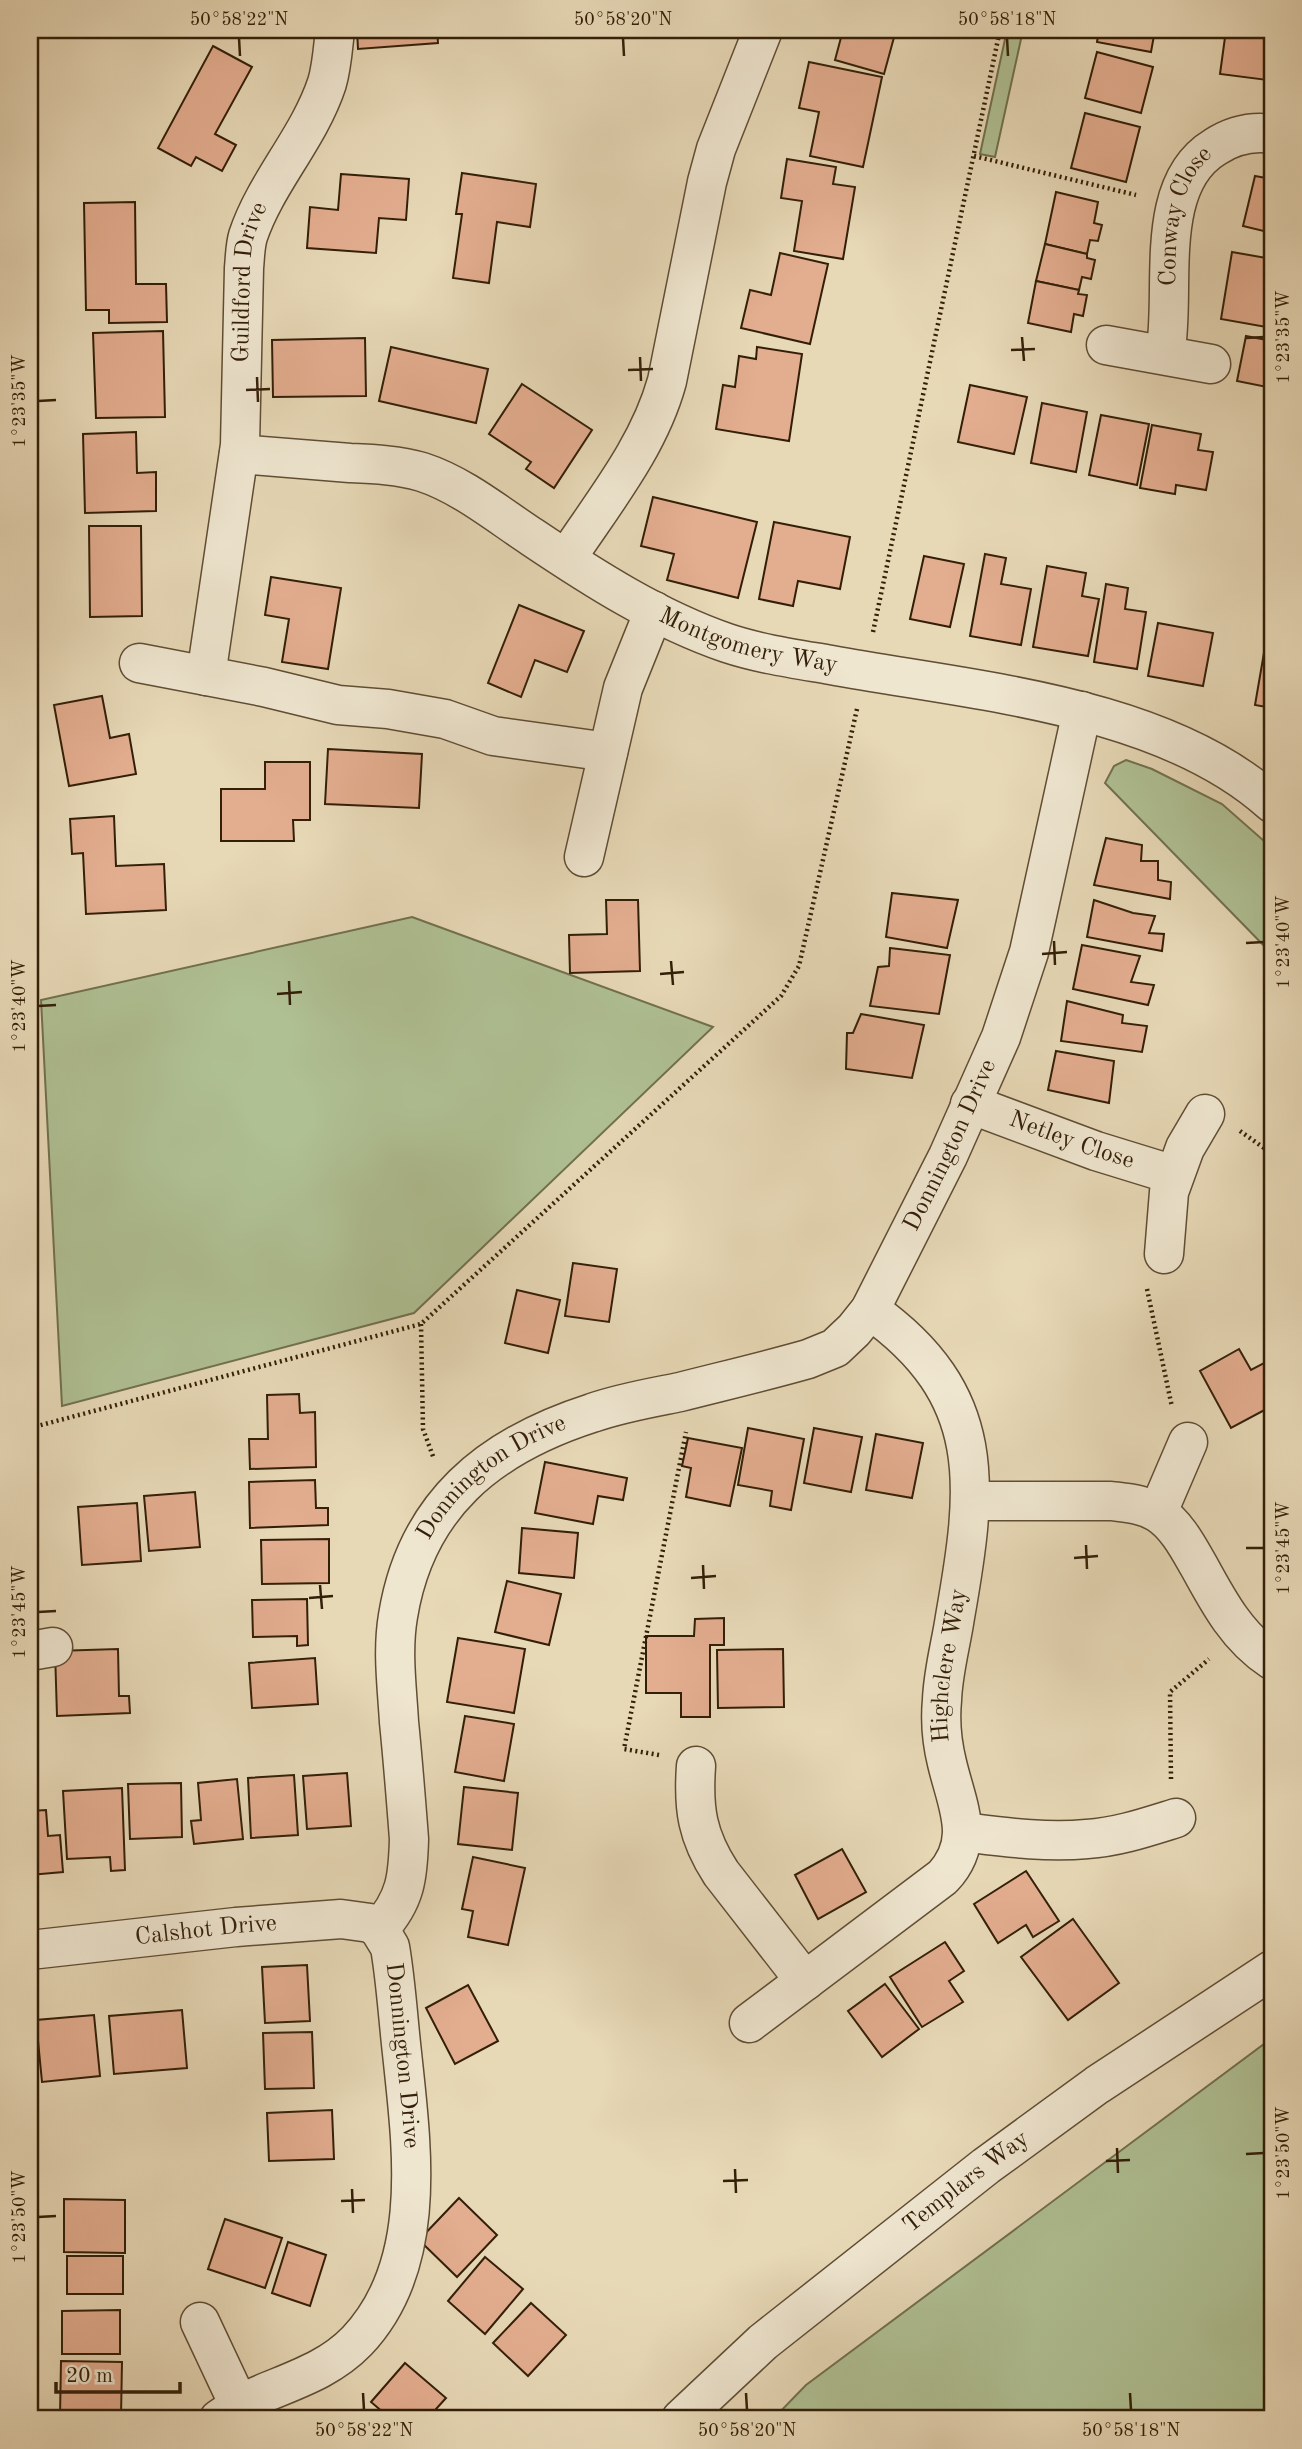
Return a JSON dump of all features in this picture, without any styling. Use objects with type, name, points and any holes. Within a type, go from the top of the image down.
[{"type":"street","name":"Guildford Drive","points":[[206,676],[239,454],[247,239],[257,214],[314,112],[327,83],[333,54],[334,30]]},
{"type":"street","points":[[566,559],[646,436],[659,410],[716,149],[763,30]]},
{"type":"street","name":"Conway Close","points":[[1164,355],[1170,320],[1171,238],[1181,190],[1204,153],[1224,141],[1246,134],[1272,134]]},
{"type":"street","points":[[1106,345],[1211,364]]},
{"type":"street","name":"Montgomery Way","points":[[239,454],[384,465],[421,472],[455,486],[566,559],[654,611],[729,644],[865,672],[1082,711],[1119,722],[1202,756],[1251,786],[1272,803]]},
{"type":"street","points":[[584,857],[623,688],[654,611]]},
{"type":"street","points":[[139,663],[264,687],[338,705],[388,709],[446,719],[493,736],[608,752]]},
{"type":"street","name":"Donnington Drive","points":[[200,2322],[229,2412],[328,2365],[356,2342],[380,2313],[402,2259],[410,2207],[411,2147],[394,1968],[390,1947],[379,1929],[399,1903],[408,1868],[409,1839],[395,1651],[398,1617],[414,1558],[426,1529],[459,1489],[479,1470],[554,1426],[593,1412],[808,1359],[835,1348],[854,1331],[870,1310],[948,1156],[1001,1037],[1029,952],[1082,711]]},
{"type":"street","name":"Netley Close","points":[[970,1104],[1086,1147],[1174,1175]]},
{"type":"street","points":[[1164,1254],[1169,1192],[1185,1148],[1205,1114]]},
{"type":"street","name":"Highclere Way","points":[[749,2024],[943,1877],[957,1858],[963,1832],[961,1814],[946,1761],[942,1699],[967,1548],[971,1475],[965,1437],[944,1383],[909,1339],[870,1310]]},
{"type":"street","points":[[1157,1513],[1188,1442]]},
{"type":"street","points":[[971,1501],[1111,1501],[1131,1503],[1157,1513],[1170,1523],[1179,1535],[1240,1633],[1272,1660]]},
{"type":"street","points":[[696,1766],[696,1816],[709,1854],[805,1981]]},
{"type":"street","points":[[963,1832],[1023,1839],[1088,1839],[1120,1834],[1176,1818]]},
{"type":"street","name":"Calshot Drive","points":[[30,1950],[236,1927],[341,1919],[359,1920],[379,1929]]},
{"type":"street","name":"Templars Way","points":[[681,2419],[762,2342],[986,2166],[1097,2085],[1272,1970]]},
{"type":"path","points":[[30,1428],[421,1324],[781,996],[799,966],[865,672],[1000,30]]},
{"type":"path","points":[[974,156],[1177,205]]},
{"type":"path","points":[[1164,1254],[1141,1260],[1177,1426],[1188,1442]]},
{"type":"path","points":[[421,1324],[423,1429],[432,1455],[459,1489]]},
{"type":"path","points":[[695,1388],[624,1749],[683,1758],[696,1766]]},
{"type":"path","points":[[1176,1818],[1171,1789],[1170,1692],[1240,1633]]},
{"type":"green space","points":[[1007,30],[1023,30],[995,157],[980,154]]},
{"type":"green space","points":[[1126,760],[1152,769],[1222,804],[1272,848],[1272,954],[1105,783],[1114,766]]},
{"type":"green space","points":[[412,917],[713,1027],[414,1313],[62,1406],[41,1000]]},
{"type":"green space","points":[[1272,2038],[1272,2419],[773,2419],[806,2385]]},
{"type":"building","points":[[357,30],[437,30],[438,43],[358,49]]},
{"type":"building","points":[[843,30],[896,30],[884,74],[835,60]]},
{"type":"building","points":[[1099,30],[1155,30],[1151,52],[1097,42]]},
{"type":"building","points":[[1226,30],[1272,30],[1267,80],[1220,74]]},
{"type":"building","points":[[213,46],[252,67],[215,134],[236,145],[222,171],[196,157],[191,166],[158,148]]},
{"type":"building","points":[[1097,52],[1153,67],[1141,113],[1085,98]]},
{"type":"building","points":[[1272,52],[1272,95],[1267,94]]},
{"type":"building","points":[[809,62],[882,77],[863,167],[810,156],[819,112],[799,108]]},
{"type":"building","points":[[1085,113],[1140,127],[1126,182],[1071,168]]},
{"type":"building","points":[[787,159],[836,167],[833,184],[855,187],[843,259],[794,251],[802,201],[781,198]]},
{"type":"building","points":[[462,173],[536,184],[530,227],[497,222],[489,283],[453,278],[462,214],[456,214]]},
{"type":"building","points":[[341,174],[409,179],[406,220],[379,218],[376,253],[307,248],[310,207],[338,210]]},
{"type":"building","points":[[1255,176],[1272,179],[1272,233],[1243,226]]},
{"type":"building","points":[[1056,192],[1098,202],[1094,223],[1102,225],[1098,241],[1090,240],[1087,254],[1045,244]]},
{"type":"building","points":[[135,202],[136,284],[166,284],[167,322],[109,323],[109,310],[86,310],[84,203]]},
{"type":"building","points":[[1045,244],[1087,254],[1087,258],[1095,260],[1091,279],[1082,277],[1079,290],[1036,281]]},
{"type":"building","points":[[1232,252],[1272,259],[1272,328],[1221,319]]},
{"type":"building","points":[[780,253],[828,264],[810,344],[741,328],[750,290],[771,295]]},
{"type":"building","points":[[1036,281],[1079,290],[1078,294],[1087,295],[1083,316],[1074,314],[1071,332],[1028,323]]},
{"type":"building","points":[[163,331],[165,417],[96,418],[93,333]]},
{"type":"building","points":[[1246,336],[1272,341],[1272,388],[1237,381]]},
{"type":"building","points":[[365,338],[366,396],[273,397],[272,340]]},
{"type":"building","points":[[391,347],[488,369],[476,423],[379,401]]},
{"type":"building","points":[[757,347],[802,354],[789,441],[716,429],[723,385],[735,387],[739,356],[756,359]]},
{"type":"building","points":[[522,384],[592,430],[554,488],[526,469],[531,462],[489,434]]},
{"type":"building","points":[[970,385],[1027,397],[1014,454],[958,442]]},
{"type":"building","points":[[1042,403],[1087,412],[1076,472],[1031,463]]},
{"type":"building","points":[[1101,415],[1149,424],[1137,485],[1089,475]]},
{"type":"building","points":[[1152,425],[1201,434],[1198,450],[1213,452],[1206,490],[1176,485],[1175,494],[1140,488]]},
{"type":"building","points":[[136,432],[137,473],[156,472],[156,511],[85,513],[83,434]]},
{"type":"building","points":[[653,497],[757,522],[738,598],[667,580],[674,554],[641,546]]},
{"type":"building","points":[[774,522],[850,537],[840,589],[798,581],[793,606],[759,599]]},
{"type":"building","points":[[89,526],[141,526],[142,616],[90,617]]},
{"type":"building","points":[[985,554],[1006,558],[1001,584],[1031,589],[1021,645],[970,636]]},
{"type":"building","points":[[924,556],[964,564],[950,627],[910,619]]},
{"type":"building","points":[[1047,566],[1086,573],[1082,596],[1099,599],[1088,656],[1033,647]]},
{"type":"building","points":[[271,577],[341,588],[328,669],[282,662],[289,619],[265,615]]},
{"type":"building","points":[[1106,584],[1128,588],[1125,609],[1146,612],[1137,669],[1094,662]]},
{"type":"building","points":[[519,605],[584,631],[567,672],[535,660],[521,697],[488,683]]},
{"type":"building","points":[[1272,612],[1272,708],[1255,705]]},
{"type":"building","points":[[1158,623],[1213,633],[1203,686],[1148,676]]},
{"type":"building","points":[[102,696],[110,738],[129,734],[136,774],[69,786],[54,705]]},
{"type":"building","points":[[328,749],[422,754],[419,808],[325,804]]},
{"type":"building","points":[[265,762],[310,762],[310,820],[293,820],[294,841],[221,841],[221,789],[265,789]]},
{"type":"building","points":[[114,816],[116,866],[164,864],[166,910],[86,914],[83,853],[72,854],[70,819]]},
{"type":"building","points":[[1106,838],[1142,845],[1141,861],[1158,861],[1158,880],[1171,882],[1170,899],[1094,885]]},
{"type":"building","points":[[892,893],[958,900],[947,948],[886,937]]},
{"type":"building","points":[[606,900],[638,900],[640,971],[570,973],[569,935],[607,934]]},
{"type":"building","points":[[1094,900],[1133,913],[1155,916],[1149,933],[1164,934],[1162,951],[1087,937]]},
{"type":"building","points":[[1082,945],[1140,956],[1131,982],[1154,985],[1148,1005],[1073,989]]},
{"type":"building","points":[[890,948],[950,955],[939,1014],[870,1006],[878,967],[889,966]]},
{"type":"building","points":[[1067,1001],[1123,1015],[1122,1023],[1147,1026],[1142,1052],[1061,1041]]},
{"type":"building","points":[[861,1014],[924,1025],[912,1078],[846,1069],[847,1033],[853,1033]]},
{"type":"building","points":[[1056,1051],[1114,1061],[1109,1103],[1048,1090]]},
{"type":"building","points":[[573,1263],[617,1269],[609,1322],[565,1316]]},
{"type":"building","points":[[517,1290],[560,1300],[548,1353],[505,1343]]},
{"type":"building","points":[[1239,1349],[1251,1370],[1264,1363],[1272,1379],[1272,1406],[1231,1428],[1200,1371]]},
{"type":"building","points":[[299,1394],[300,1413],[315,1412],[316,1467],[250,1469],[249,1439],[268,1439],[267,1395]]},
{"type":"building","points":[[748,1428],[804,1439],[791,1510],[770,1506],[772,1491],[738,1485]]},
{"type":"building","points":[[814,1428],[862,1437],[851,1492],[804,1483]]},
{"type":"building","points":[[876,1434],[923,1443],[912,1498],[866,1490]]},
{"type":"building","points":[[688,1438],[742,1448],[730,1506],[686,1497],[691,1468],[682,1466]]},
{"type":"building","points":[[545,1462],[627,1478],[623,1500],[598,1496],[593,1524],[535,1513]]},
{"type":"building","points":[[315,1480],[316,1508],[328,1508],[328,1525],[250,1528],[249,1482]]},
{"type":"building","points":[[195,1492],[200,1547],[149,1551],[144,1496]]},
{"type":"building","points":[[137,1503],[141,1561],[82,1565],[78,1507]]},
{"type":"building","points":[[522,1528],[578,1533],[574,1578],[519,1573]]},
{"type":"building","points":[[329,1539],[329,1583],[262,1584],[261,1540]]},
{"type":"building","points":[[507,1581],[561,1594],[549,1645],[495,1632]]},
{"type":"building","points":[[307,1599],[308,1645],[297,1646],[297,1636],[253,1637],[252,1600]]},
{"type":"building","points":[[724,1618],[724,1645],[710,1645],[710,1717],[681,1717],[681,1693],[646,1693],[646,1636],[694,1636],[695,1619]]},
{"type":"building","points":[[458,1638],[525,1649],[514,1713],[447,1702]]},
{"type":"building","points":[[118,1649],[119,1696],[129,1696],[130,1713],[57,1716],[55,1651]]},
{"type":"building","points":[[783,1649],[784,1707],[718,1708],[717,1650]]},
{"type":"building","points":[[315,1658],[318,1704],[252,1708],[249,1663]]},
{"type":"building","points":[[465,1716],[514,1724],[504,1781],[455,1772]]},
{"type":"building","points":[[347,1773],[351,1826],[307,1829],[303,1776]]},
{"type":"building","points":[[294,1775],[298,1835],[251,1838],[248,1778]]},
{"type":"building","points":[[237,1779],[243,1839],[194,1844],[191,1821],[201,1820],[198,1783]]},
{"type":"building","points":[[181,1783],[182,1837],[130,1839],[128,1784]]},
{"type":"building","points":[[464,1787],[518,1793],[512,1850],[458,1844]]},
{"type":"building","points":[[122,1788],[125,1870],[111,1871],[110,1857],[67,1859],[63,1791]]},
{"type":"building","points":[[46,1810],[48,1836],[60,1835],[63,1872],[30,1875],[30,1811]]},
{"type":"building","points":[[842,1849],[866,1892],[818,1919],[795,1875]]},
{"type":"building","points":[[473,1857],[525,1868],[508,1945],[468,1937],[473,1911],[462,1909]]},
{"type":"building","points":[[1026,1871],[1059,1921],[1033,1937],[1026,1925],[998,1943],[974,1904]]},
{"type":"building","points":[[1073,1919],[1119,1983],[1068,2020],[1021,1957]]},
{"type":"building","points":[[945,1942],[964,1971],[949,1981],[963,2002],[922,2027],[890,1977]]},
{"type":"building","points":[[307,1965],[310,2021],[265,2023],[262,1967]]},
{"type":"building","points":[[885,1984],[919,2029],[882,2057],[848,2011]]},
{"type":"building","points":[[468,1985],[498,2041],[455,2064],[426,2008]]},
{"type":"building","points":[[182,2010],[187,2068],[114,2074],[109,2016]]},
{"type":"building","points":[[94,2015],[100,2076],[42,2082],[36,2020]]},
{"type":"building","points":[[312,2032],[314,2088],[265,2089],[263,2033]]},
{"type":"building","points":[[332,2110],[334,2159],[269,2161],[267,2113]]},
{"type":"building","points":[[459,2198],[497,2235],[457,2277],[419,2240]]},
{"type":"building","points":[[64,2199],[125,2200],[125,2253],[64,2252]]},
{"type":"building","points":[[225,2219],[282,2238],[265,2288],[208,2269]]},
{"type":"building","points":[[288,2242],[326,2255],[310,2306],[272,2293]]},
{"type":"building","points":[[67,2256],[123,2256],[123,2294],[67,2294]]},
{"type":"building","points":[[485,2257],[523,2289],[485,2334],[448,2301]]},
{"type":"building","points":[[531,2303],[566,2335],[528,2376],[493,2343]]},
{"type":"building","points":[[120,2310],[120,2354],[62,2354],[62,2311]]},
{"type":"building","points":[[61,2361],[122,2362],[121,2417],[60,2416]]},
{"type":"building","points":[[405,2363],[446,2398],[427,2419],[391,2419],[371,2402]]},
{"type":"building","points":[[362,2410],[371,2419],[354,2419]]}]
